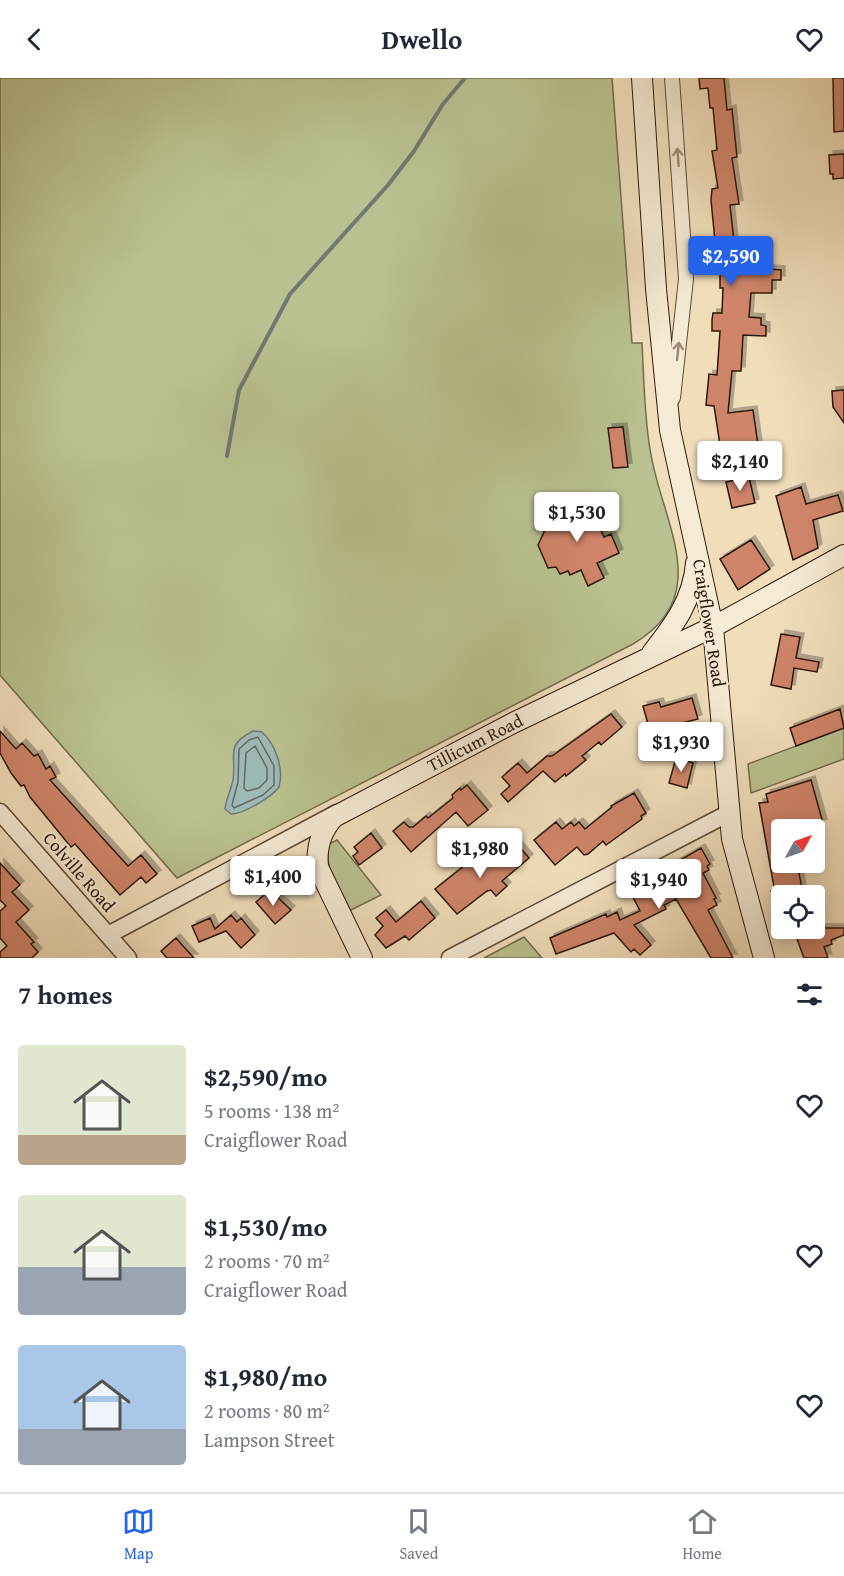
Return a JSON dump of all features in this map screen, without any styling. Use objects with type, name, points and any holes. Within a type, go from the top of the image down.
[{"type":"main road","name":"Craigflower Road","points":[[642,78],[655,278],[670,430],[713,627],[732,839],[764,958]]},
{"type":"main road","points":[[649,657],[676,622],[692,591],[696,562],[693,533]]},
{"type":"main road","name":"Tillicum Road","points":[[344,810],[713,627],[844,555]]},
{"type":"main road","points":[[344,810],[334,817],[321,836],[317,856],[318,867],[362,958]]},
{"type":"street","name":"Craigflower Road","points":[[670,430],[686,279],[672,78]]},
{"type":"street","name":"Tillicum Road","points":[[108,935],[344,810]]},
{"type":"street","name":"Colville Road","points":[[0,812],[128,958]]},
{"type":"street","points":[[450,958],[729,813]]},
{"type":"green space","points":[[0,78],[612,78],[632,343],[642,343],[645,409],[650,449],[677,555],[678,579],[672,603],[658,624],[633,644],[177,878],[0,675]]},
{"type":"green space","points":[[844,728],[844,759],[751,793],[748,764]]},
{"type":"green space","points":[[337,840],[381,895],[349,911],[336,887],[328,862],[329,844]]},
{"type":"green space","points":[[524,937],[542,958],[484,958]]},
{"type":"water","points":[[253,731],[262,732],[275,750],[280,765],[279,787],[257,804],[231,814],[225,809],[233,780],[235,746],[244,736]]},
{"type":"building","points":[[699,78],[724,78],[727,110],[732,109],[737,157],[732,158],[739,204],[730,205],[736,259],[742,259],[742,267],[781,270],[781,280],[772,280],[772,293],[751,293],[749,317],[761,318],[761,325],[766,326],[766,336],[743,335],[741,371],[732,371],[728,413],[753,410],[759,452],[722,458],[714,406],[706,405],[709,374],[717,375],[720,331],[712,331],[713,313],[722,313],[723,288],[720,288],[720,251],[719,241],[715,241],[711,200],[712,189],[718,188],[712,151],[717,150],[713,108],[710,108],[708,88],[700,89]]},
{"type":"building","points":[[833,78],[844,78],[844,131],[834,132]]},
{"type":"building","points":[[844,154],[844,178],[833,179],[833,174],[830,174],[829,155]]},
{"type":"building","points":[[844,390],[844,423],[833,407],[832,391]]},
{"type":"building","points":[[623,427],[628,467],[613,468],[608,428]]},
{"type":"building","points":[[749,477],[755,503],[732,508],[726,482]]},
{"type":"building","points":[[801,487],[806,504],[838,495],[843,511],[813,520],[818,548],[793,560],[776,496]]},
{"type":"building","points":[[588,501],[604,537],[611,534],[619,553],[597,563],[604,578],[588,586],[581,570],[570,575],[568,571],[560,574],[556,567],[548,568],[538,545],[551,517]]},
{"type":"building","points":[[751,540],[770,569],[738,590],[720,559]]},
{"type":"building","points":[[781,634],[800,637],[796,658],[819,662],[817,672],[794,668],[791,689],[771,685]]},
{"type":"building","points":[[692,698],[698,719],[666,727],[668,731],[651,735],[643,706],[659,702],[661,707]]},
{"type":"building","points":[[840,709],[844,728],[796,746],[790,728]]},
{"type":"building","points":[[611,714],[622,727],[601,745],[599,742],[582,756],[586,760],[566,776],[565,774],[555,782],[543,771],[508,802],[501,794],[510,786],[502,777],[518,763],[527,773],[547,756],[552,756]]},
{"type":"building","points":[[0,731],[16,749],[22,743],[34,756],[38,754],[46,769],[50,766],[56,777],[50,780],[128,866],[141,855],[157,874],[146,883],[141,877],[120,895],[75,844],[71,847],[30,797],[24,785],[21,786],[11,773],[0,753]]},
{"type":"building","points":[[676,758],[693,763],[687,788],[669,783]]},
{"type":"building","points":[[811,780],[822,819],[771,819],[771,870],[759,803],[768,802],[766,794]]},
{"type":"building","points":[[467,785],[488,810],[468,826],[456,812],[411,852],[393,831],[404,822],[409,827],[413,827],[426,816],[428,818],[453,798],[452,795],[460,788],[461,790]]},
{"type":"building","points":[[634,793],[646,813],[641,816],[642,819],[606,845],[603,841],[588,854],[584,855],[577,847],[555,865],[534,840],[556,822],[562,829],[571,822],[574,826],[579,822],[585,829],[611,806]]},
{"type":"building","points":[[371,833],[382,848],[359,865],[353,856],[358,852],[354,847]]},
{"type":"building","points":[[516,843],[529,858],[502,881],[507,886],[496,896],[491,890],[487,891],[457,914],[435,889],[479,854],[489,866]]},
{"type":"building","points":[[701,848],[710,864],[707,866],[709,870],[703,873],[716,898],[714,899],[717,905],[708,910],[733,958],[711,958],[676,899],[664,905],[666,909],[634,925],[651,945],[640,955],[634,949],[631,952],[614,933],[556,954],[550,938],[606,914],[607,917],[617,912],[620,920],[640,911],[631,893],[653,882],[651,877]]},
{"type":"building","points":[[0,863],[20,885],[12,892],[29,910],[16,922],[34,942],[31,944],[38,952],[32,958],[0,958],[0,952],[7,946],[0,938],[0,911],[6,906],[0,900]]},
{"type":"building","points":[[772,873],[799,873],[801,885],[774,885]]},
{"type":"building","points":[[270,890],[291,910],[275,924],[256,902]]},
{"type":"building","points":[[421,901],[435,918],[409,940],[405,936],[386,948],[375,935],[383,926],[376,918],[386,910],[396,922]]},
{"type":"building","points":[[231,915],[237,922],[241,918],[255,935],[241,948],[226,931],[199,942],[192,926],[210,918],[215,929]]},
{"type":"building","points":[[825,928],[844,928],[844,935],[831,940],[832,944],[824,947],[828,958],[804,958],[797,939],[825,939]]},
{"type":"building","points":[[176,938],[194,958],[167,958],[161,951]]},
{"type":"waterway","points":[[227,456],[239,390],[290,294],[388,185],[414,151],[443,104],[465,78]]}]
